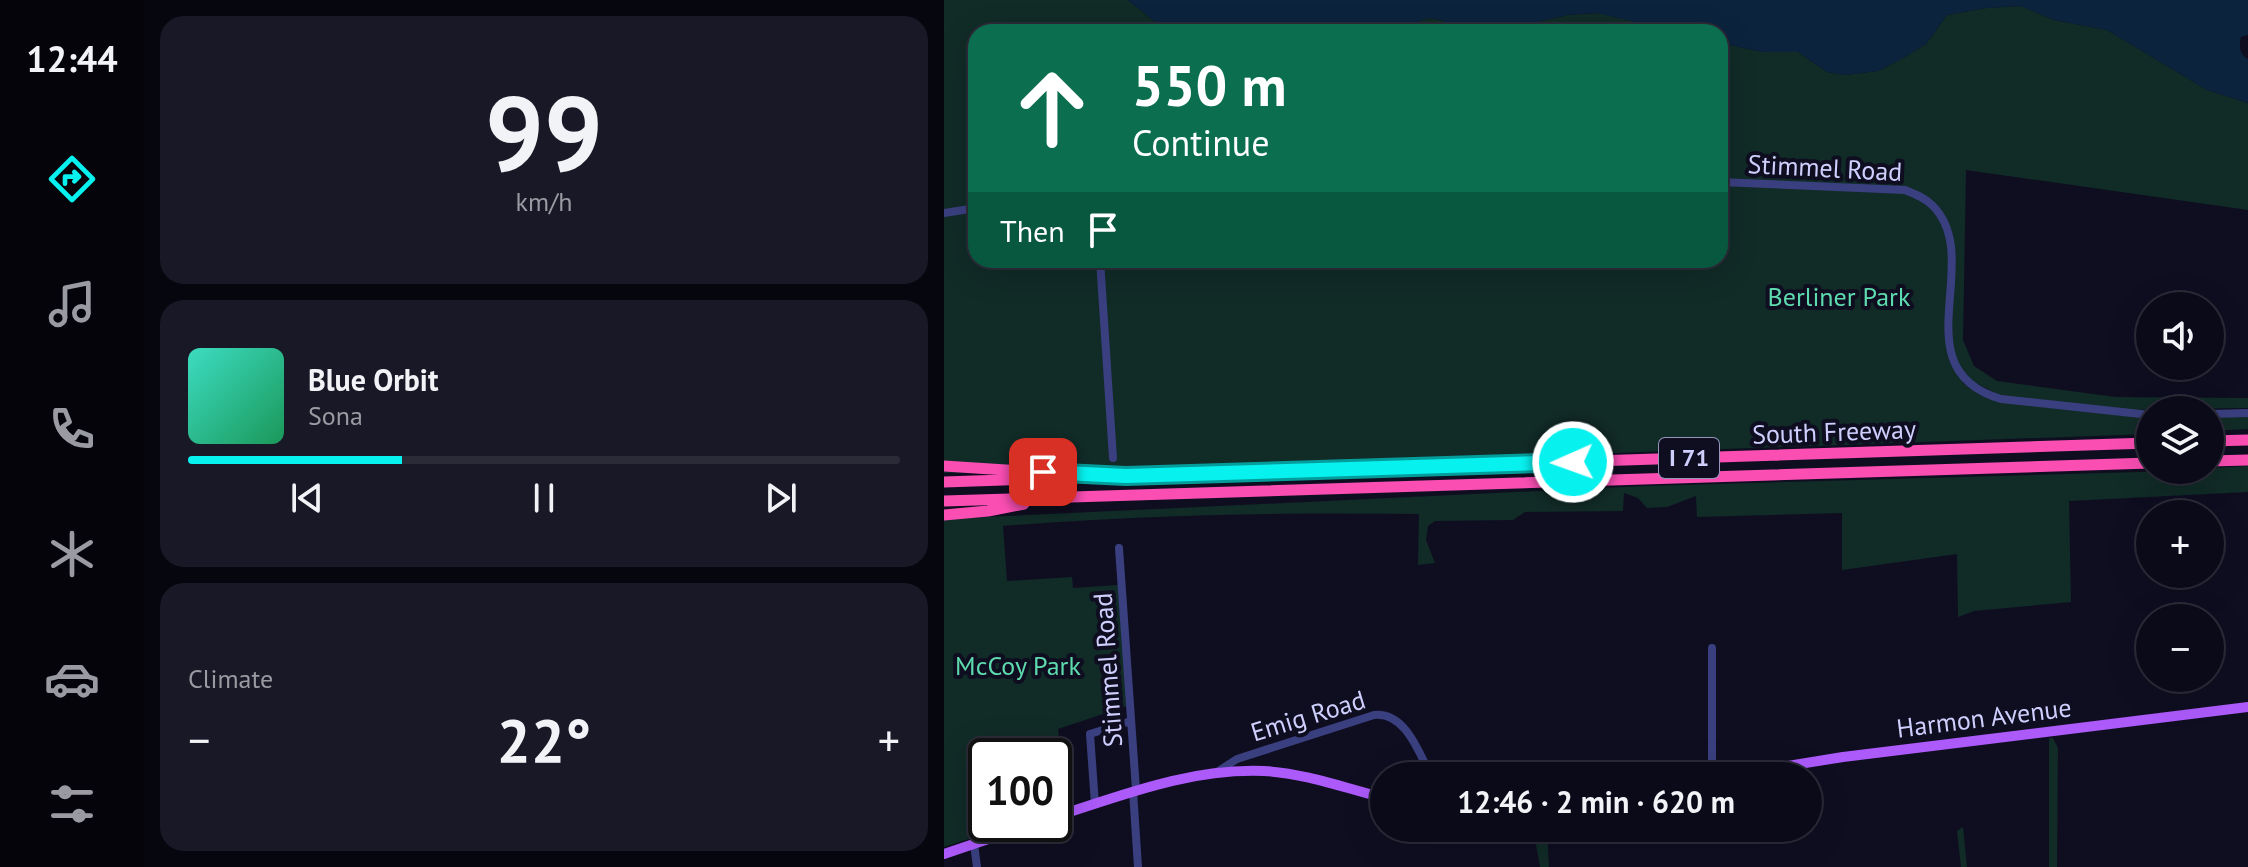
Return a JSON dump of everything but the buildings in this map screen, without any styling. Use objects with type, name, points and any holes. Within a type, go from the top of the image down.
[{"type":"highway","points":[[2224,441],[2248,440]]},
{"type":"highway","name":"South Freeway","points":[[944,482],[2136,443]]},
{"type":"highway","points":[[2224,461],[2248,460]]},
{"type":"highway","name":"South Freeway","points":[[944,501],[2136,463]]},
{"type":"highway","points":[[944,466],[1103,476]]},
{"type":"highway","points":[[944,515],[988,511],[1052,498]]},
{"type":"main road","name":"Harmon Avenue","points":[[1812,762],[2248,707]]},
{"type":"main road","points":[[1072,811],[1135,790],[1217,772],[1265,771],[1293,775],[1370,794]]},
{"type":"main road","points":[[944,854],[980,842]]},
{"type":"street","name":"Stimmel Road","points":[[1728,182],[1905,190],[1924,198],[1941,216],[1948,232],[1948,340],[1952,359],[1969,384],[1983,394],[2001,399],[2136,413]]},
{"type":"street","points":[[944,213],[968,209]]},
{"type":"street","points":[[1101,268],[1113,458]]},
{"type":"street","points":[[2224,414],[2248,413]]},
{"type":"street","name":"Stimmel Road","points":[[1119,548],[1138,867]]},
{"type":"street","points":[[1712,648],[1712,762]]},
{"type":"street","name":"Emig Road","points":[[1217,772],[1250,755],[1383,714],[1395,719],[1407,732],[1423,762]]},
{"type":"street","points":[[1095,804],[1090,734],[1131,721]]},
{"type":"street","points":[[974,844],[977,867]]},
{"type":"green space","name":"Berliner Park","points":[[944,0],[1128,0],[1154,21],[1163,24],[968,24],[968,268],[1728,268],[1728,45],[1763,52],[1798,52],[1827,72],[1845,75],[1878,71],[1926,44],[1947,15],[1986,8],[2021,6],[2054,20],[2107,30],[2207,90],[2248,103],[2248,210],[1966,170],[1963,340],[1974,366],[1997,381],[2136,397],[2136,410],[2003,397],[1962,376],[1963,383],[1980,395],[1998,400],[2136,415],[2136,434],[1106,471],[944,473]]},
{"type":"green space","points":[[1598,13],[1645,24],[1527,24],[1568,15]]},
{"type":"green space","points":[[1429,18],[1443,20],[1444,24],[1411,24]]},
{"type":"green space","name":"Berliner Park","points":[[2224,398],[2248,398],[2248,408],[2224,408]]},
{"type":"green space","points":[[2248,414],[2248,429],[2224,430],[2224,415]]},
{"type":"green space","name":"McCoy Park","points":[[2248,466],[2248,492],[2069,501],[2071,602],[1974,611],[1958,617],[1957,554],[1842,570],[1842,513],[1697,517],[1696,496],[1667,507],[1647,508],[1638,498],[1624,493],[1623,511],[1525,512],[1513,520],[1435,521],[1428,526],[1426,540],[1435,563],[1418,565],[1419,514],[1211,515],[1003,526],[1007,581],[1072,577],[1073,588],[1118,585],[1127,706],[1058,729],[1059,738],[968,738],[968,839],[944,847],[944,519],[1645,486],[2136,472],[2136,484],[2224,484],[2224,467]]},
{"type":"green space","points":[[2049,738],[2053,738],[2058,748],[2057,867],[2049,867]]},
{"type":"green space","points":[[1963,827],[1967,867],[1961,867],[1957,831]]},
{"type":"green space","points":[[1536,842],[1548,842],[1549,867],[1540,867]]},
{"type":"water","points":[[1128,0],[2248,0],[2248,35],[2241,37],[2240,47],[2248,59],[2248,103],[2207,90],[2107,30],[2054,20],[2021,6],[1947,15],[1926,44],[1903,58],[1878,71],[1845,75],[1827,72],[1798,52],[1763,52],[1728,45],[1728,24],[1645,24],[1597,13],[1568,15],[1527,24],[1444,24],[1443,20],[1429,18],[1411,24],[1163,24],[1154,21]]},
{"type":"route","points":[[1043,472],[1126,476],[1573,462]]}]
